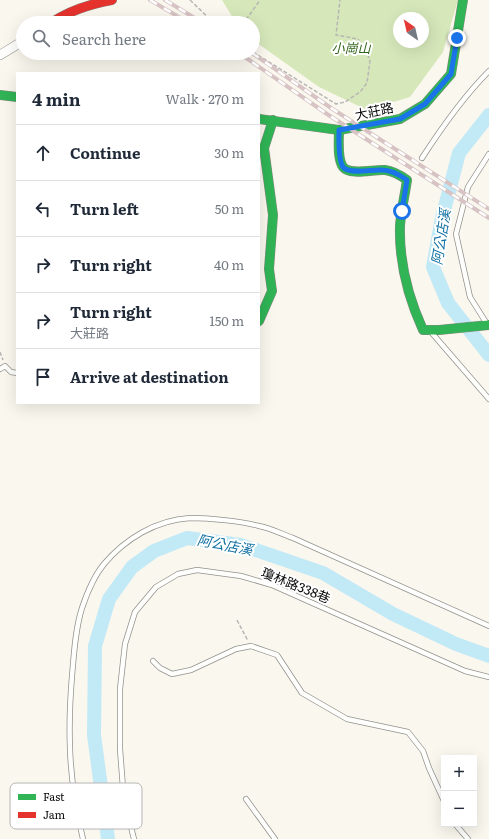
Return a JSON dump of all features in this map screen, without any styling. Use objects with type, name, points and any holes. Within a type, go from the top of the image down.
[{"type":"street","points":[[60,16],[90,4],[112,0]]},
{"type":"street","name":"大莊路","points":[[260,119],[339,130],[400,119],[425,104],[451,74],[463,0]]},
{"type":"street","points":[[0,55],[16,45]]},
{"type":"street","points":[[0,95],[16,97]]},
{"type":"street","points":[[260,319],[272,291],[269,269],[273,215],[264,148],[273,120]]},
{"type":"street","points":[[339,130],[341,162],[343,167],[347,170],[353,172],[383,170],[400,175],[407,180],[402,211],[401,248],[406,284],[415,314],[423,330],[488,326]]},
{"type":"lane","points":[[422,158],[441,128],[473,87],[489,71]]},
{"type":"lane","points":[[488,326],[470,297],[456,234],[468,187],[489,154]]},
{"type":"lane","points":[[429,330],[489,399]]},
{"type":"lane","points":[[0,370],[4,366],[11,372],[16,373]]},
{"type":"lane","points":[[74,783],[70,749],[70,701],[76,636],[82,608],[92,584],[103,565],[121,547],[140,533],[163,523],[189,518],[220,520],[259,526],[293,538],[489,626]]},
{"type":"lane","name":"瓊林路338巷","points":[[123,783],[120,749],[120,689],[125,644],[135,612],[156,587],[178,574],[197,570],[241,576],[272,585],[465,671],[489,677]]},
{"type":"lane","points":[[153,661],[160,668],[172,674],[191,670],[236,649],[251,646],[278,655],[302,694],[347,719],[408,732],[423,751],[441,794]]},
{"type":"lane","points":[[246,799],[275,839]]},
{"type":"lane","points":[[458,827],[468,839]]},
{"type":"lane","points":[[81,829],[83,839]]},
{"type":"lane","name":"瓊林路338巷","points":[[132,829],[134,839]]},
{"type":"path","points":[[190,0],[207,16]]},
{"type":"path","points":[[249,16],[260,0]]},
{"type":"path","points":[[260,56],[336,104],[345,102],[360,92],[367,83],[370,61],[366,50],[358,39],[336,35],[340,0]]},
{"type":"path","points":[[0,352],[4,366]]},
{"type":"path","points":[[237,620],[251,646]]},
{"type":"green space","name":"小崗山","points":[[222,0],[458,0],[443,52],[410,97],[367,110],[319,87],[260,45],[260,16],[232,16]]},
{"type":"waterway","name":"阿公店溪","points":[[489,115],[459,153],[442,218],[433,267],[448,303],[489,355]]},
{"type":"waterway","name":"阿公店溪","points":[[100,783],[94,735],[95,646],[109,599],[132,567],[154,551],[187,538],[241,545],[323,573],[393,614],[456,644],[489,656]]},
{"type":"waterway","name":"阿公店溪","points":[[107,829],[108,839]]},
{"type":"railway","points":[[150,0],[177,16]]},
{"type":"railway","points":[[165,0],[191,16]]},
{"type":"railway","points":[[260,59],[331,108],[489,209]]},
{"type":"railway","points":[[249,60],[327,114],[489,218]]},
{"type":"traffic: fast","points":[[260,119],[339,130],[400,119],[425,104],[451,74],[463,0]]},
{"type":"traffic: fast","points":[[0,95],[16,97]]},
{"type":"traffic: fast","points":[[260,319],[272,291],[269,269],[273,215],[264,148],[273,120]]},
{"type":"traffic: fast","points":[[339,130],[340,159],[346,170],[356,172],[385,170],[391,171],[407,180],[400,226],[401,253],[409,292],[423,330],[439,330],[489,325]]},
{"type":"traffic: jam","points":[[62,16],[80,8],[112,0]]},
{"type":"route","points":[[402,211],[407,180],[400,175],[383,170],[353,172],[347,170],[343,167],[341,162],[339,130],[400,119],[425,104],[451,74],[457,38]]}]
